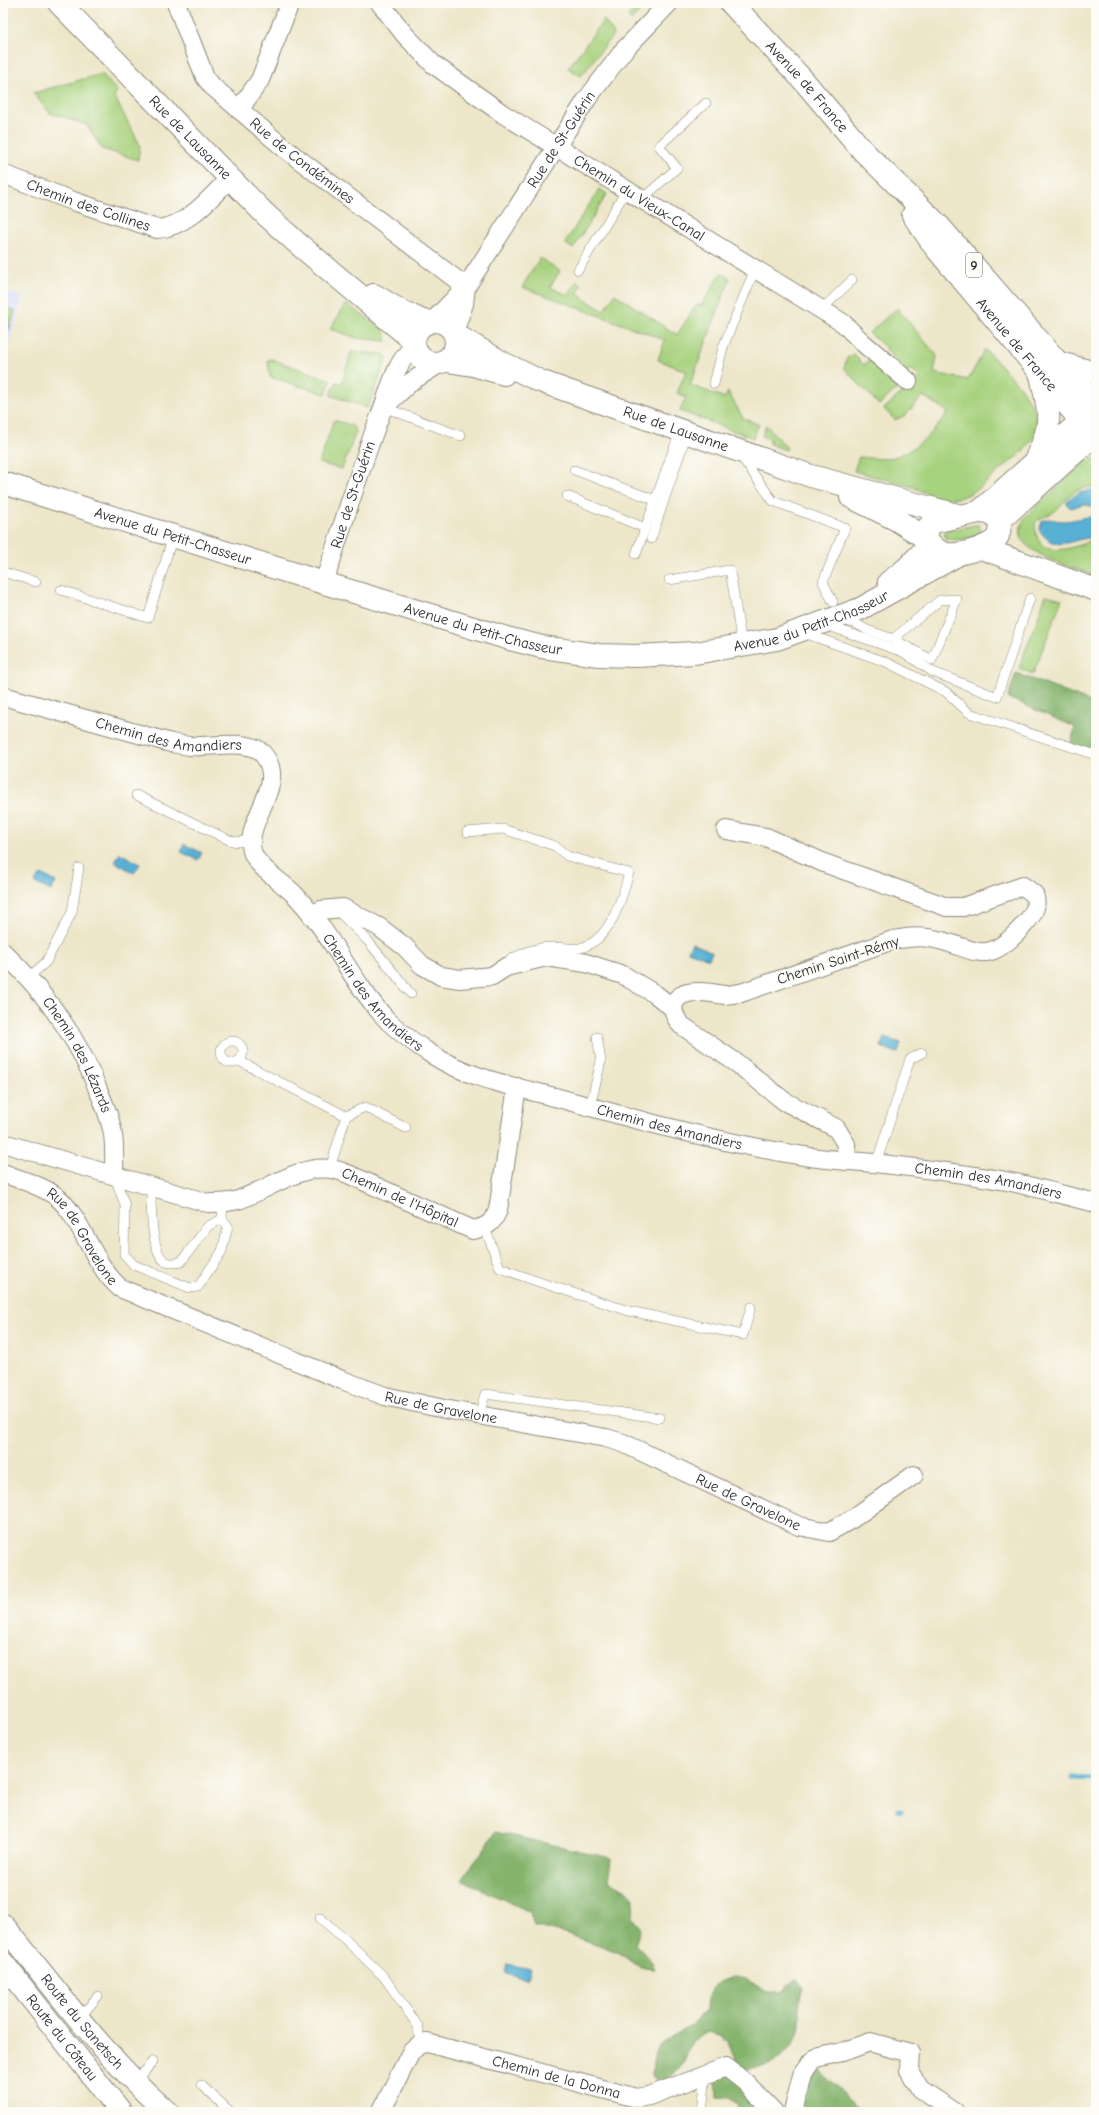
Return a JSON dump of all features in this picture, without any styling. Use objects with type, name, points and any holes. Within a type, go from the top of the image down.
[{"type":"street","name":"Rue de Lausanne","points":[[60,3],[265,214],[407,342]]},
{"type":"street","name":"Rue de Condémines","points":[[176,3],[205,77],[239,110],[284,148],[466,287]]},
{"type":"street","points":[[239,110],[260,80],[290,3]]},
{"type":"street","name":"Chemin du Vieux-Canal","points":[[380,3],[405,35],[433,64],[503,114],[555,147],[843,323],[862,342],[908,381]]},
{"type":"street","name":"Rue de St-Guérin","points":[[430,322],[466,287],[555,147],[624,50],[669,3]]},
{"type":"street","name":"Avenue de France","points":[[731,3],[883,171],[939,226],[1060,363],[1093,424]]},
{"type":"street","name":"Avenue de France","points":[[883,171],[936,246],[1062,397],[1093,424]]},
{"type":"street","name":"Chemin des Collines","points":[[3,174],[157,229],[171,227],[183,221],[230,178]]},
{"type":"street","name":"Rue de Lausanne","points":[[326,268],[401,311],[430,322]]},
{"type":"street","name":"Rue de St-Guérin","points":[[455,334],[464,304],[466,287]]},
{"type":"street","points":[[430,322],[445,323],[455,334],[456,350],[443,362],[423,360],[407,342],[418,330],[430,322]]},
{"type":"street","name":"Rue de Lausanne","points":[[455,334],[480,351],[540,381],[737,451],[811,476],[970,514],[991,514],[1000,524]]},
{"type":"street","name":"Rue de St-Guérin","points":[[324,583],[363,460],[407,342]]},
{"type":"street","name":"Rue de Lausanne","points":[[443,362],[540,381]]},
{"type":"street","name":"Rue de St-Guérin","points":[[383,407],[412,381],[443,362]]},
{"type":"street","points":[[1060,363],[1096,373]]},
{"type":"street","points":[[1034,463],[1044,442],[1050,421],[1040,371]]},
{"type":"street","points":[[829,615],[906,569],[928,542],[927,529],[931,523],[970,514],[1034,463],[1093,424]]},
{"type":"street","name":"Avenue du Petit-Chasseur","points":[[4,486],[510,639],[542,647],[599,655],[636,656],[695,653],[777,638],[801,631],[829,615],[860,609],[971,550],[995,540],[1000,524],[1093,424]]},
{"type":"street","name":"Rue de Lausanne","points":[[811,476],[898,520],[928,542],[936,550],[945,554],[971,550]]},
{"type":"street","points":[[1000,524],[1020,549],[1032,558],[1096,583]]},
{"type":"street","points":[[971,550],[1096,590]]},
{"type":"street","name":"Chemin des Amandiers","points":[[3,696],[171,743],[188,746],[248,745],[261,752],[269,763],[271,773],[270,783],[251,840],[253,854],[258,862],[290,890],[312,916],[365,992],[390,1023],[432,1054],[454,1066],[484,1078],[590,1107],[676,1130],[732,1142],[811,1157],[1005,1181],[1096,1203]]},
{"type":"street","name":"Chemin Saint-Rémy","points":[[673,1008],[674,1001],[680,995],[699,992],[726,995],[741,993],[892,940],[905,938],[929,938],[974,953],[988,953],[996,950],[1010,940],[1028,920],[1036,906],[1034,894],[1024,886],[963,907],[947,907],[824,863],[766,837],[726,830]]},
{"type":"street","name":"Chemin des Amandiers","points":[[312,916],[321,910],[343,908],[379,927],[405,947],[422,966],[441,976],[460,979],[492,976],[506,967],[546,957],[586,963],[623,975],[655,994],[673,1008]]},
{"type":"street","name":"Chemin des Lézards","points":[[3,952],[29,977],[58,1013],[81,1052],[96,1084],[110,1120],[113,1135],[114,1175]]},
{"type":"street","points":[[673,1008],[675,1017],[681,1025],[738,1064],[784,1101],[836,1128],[846,1144],[847,1161]]},
{"type":"street","points":[[485,1228],[494,1220],[500,1200],[517,1087]]},
{"type":"street","name":"Chemin de l'Hôpital","points":[[3,1143],[208,1203],[223,1211],[238,1200],[286,1178],[317,1169],[330,1168],[348,1174],[456,1224],[473,1230],[485,1228]]},
{"type":"street","name":"Rue de Gravelone","points":[[3,1173],[43,1189],[56,1197],[67,1208],[102,1269],[120,1288],[342,1380],[385,1396],[479,1416],[606,1438],[623,1444],[799,1526],[829,1532],[852,1519],[914,1474]]},
{"type":"street","name":"Route du Sanetsch","points":[[3,1925],[79,2019],[135,2083],[167,2112]]},
{"type":"street","name":"Route du Côteau","points":[[3,1963],[121,2112]]},
{"type":"street","points":[[793,2112],[802,2075],[810,2062],[816,2058],[842,2052],[870,2042],[910,2053],[909,2070],[920,2089],[955,2112]]},
{"type":"street","name":"Chemin de la Donna","points":[[420,2044],[427,2043],[637,2098],[649,2096],[726,2067],[745,2082],[774,2112]]},
{"type":"street","points":[[381,2112],[411,2052],[420,2044]]},
{"type":"lane","points":[[641,200],[677,168],[659,146],[706,103]]},
{"type":"lane","points":[[578,270],[626,191]]},
{"type":"lane","points":[[714,384],[723,347],[755,269]]},
{"type":"lane","points":[[821,310],[852,280]]},
{"type":"lane","points":[[383,407],[461,436]]},
{"type":"lane","points":[[636,554],[655,500],[684,432]]},
{"type":"lane","points":[[651,539],[684,432]]},
{"type":"lane","points":[[737,451],[772,501],[844,528],[823,582],[829,615]]},
{"type":"lane","points":[[574,470],[655,500]]},
{"type":"lane","points":[[567,496],[645,528]]},
{"type":"lane","points":[[61,590],[148,618],[173,536]]},
{"type":"lane","points":[[669,580],[730,570],[742,645]]},
{"type":"lane","points":[[3,572],[36,582]]},
{"type":"lane","points":[[829,615],[903,652],[933,672],[997,697],[1030,598]]},
{"type":"lane","points":[[829,615],[857,624],[867,630],[893,639],[932,660],[957,599],[940,600],[893,639]]},
{"type":"lane","points":[[801,631],[886,662],[946,692],[969,713],[1096,755]]},
{"type":"lane","points":[[136,795],[229,840],[238,842],[251,840]]},
{"type":"lane","name":"Chemin des Amandiers","points":[[467,832],[503,829],[555,846],[567,856],[629,873],[624,891],[607,928],[597,940],[580,948],[553,947],[530,950],[510,959],[506,967]]},
{"type":"lane","points":[[29,977],[46,962],[72,912],[79,868]]},
{"type":"lane","points":[[336,909],[368,941],[411,994]]},
{"type":"lane","points":[[590,1107],[601,1061],[597,1037]]},
{"type":"lane","points":[[876,1164],[910,1059],[922,1053]]},
{"type":"lane","points":[[239,1061],[346,1116]]},
{"type":"lane","points":[[330,1168],[346,1116],[365,1107],[406,1128]]},
{"type":"lane","points":[[114,1175],[125,1205],[124,1254],[134,1265],[190,1288],[198,1287],[222,1251],[228,1226],[223,1211],[208,1226],[181,1262],[172,1264],[165,1261],[158,1254],[151,1212],[151,1186]]},
{"type":"lane","points":[[485,1228],[500,1268],[629,1311],[743,1335],[751,1306]]},
{"type":"lane","points":[[479,1416],[485,1394],[660,1418]]},
{"type":"lane","points":[[320,1918],[347,1941],[384,1977],[418,2026],[420,2044]]},
{"type":"lane","points":[[79,2019],[98,1996]]},
{"type":"lane","points":[[135,2083],[153,2061]]},
{"type":"lane","points":[[702,2112],[706,2074]]},
{"type":"lane","points":[[201,2085],[231,2112]]},
{"type":"shaded area","points":[[3,291],[23,297],[3,360]]},
{"type":"green space","points":[[639,3],[648,3],[631,21],[628,16]]},
{"type":"green space","points":[[604,20],[614,34],[581,76],[568,68]]},
{"type":"green space","points":[[102,74],[117,91],[114,96],[140,145],[138,160],[102,149],[87,125],[50,113],[33,93]]},
{"type":"green space","points":[[599,189],[607,194],[573,249],[565,243]]},
{"type":"green space","points":[[540,258],[560,271],[550,287],[567,295],[577,281],[582,285],[577,294],[604,311],[615,294],[677,335],[697,304],[701,306],[721,273],[730,278],[690,385],[725,398],[728,392],[743,418],[759,425],[753,438],[680,411],[686,397],[677,393],[686,371],[658,360],[665,340],[522,287]]},
{"type":"green space","points":[[346,304],[383,329],[386,335],[386,341],[357,338],[330,329]]},
{"type":"green space","points":[[3,306],[15,311],[9,329],[3,327]]},
{"type":"green space","points":[[897,308],[937,356],[934,373],[968,380],[985,349],[1018,384],[1033,408],[1036,419],[1036,428],[1034,436],[1029,444],[1016,457],[975,491],[968,495],[951,499],[941,498],[913,487],[854,471],[859,457],[886,459],[899,455],[916,446],[937,427],[948,412],[923,396],[906,415],[895,420],[884,409],[919,377],[912,369],[905,373],[885,347],[869,333]]},
{"type":"green space","points":[[351,352],[384,354],[387,358],[368,408],[330,395],[336,382],[342,383]]},
{"type":"green space","points":[[854,354],[863,365],[871,360],[884,374],[887,373],[897,384],[899,382],[902,384],[879,405],[844,368],[847,358]]},
{"type":"green space","points":[[271,359],[331,380],[326,394],[270,377],[268,360]]},
{"type":"green space","points":[[334,420],[353,426],[356,432],[342,469],[319,463]]},
{"type":"green space","points":[[766,425],[787,448],[786,450],[769,444],[771,440],[762,436]]},
{"type":"green space","points":[[1093,458],[1096,459],[1096,487],[1088,487],[1077,491],[1054,512],[1035,523],[1037,536],[1041,544],[1048,548],[1056,550],[1066,549],[1096,539],[1096,576],[1044,557],[1027,545],[1022,539],[1020,532],[1022,523],[1028,514],[1087,460]]},
{"type":"green space","points":[[979,525],[981,532],[973,537],[959,540],[945,538],[944,535],[946,531]]},
{"type":"green space","points":[[1046,595],[1062,599],[1033,674],[1019,668]]},
{"type":"green space","points":[[1016,673],[1096,704],[1096,753],[1071,744],[1075,727],[1008,698]]},
{"type":"green space","points":[[496,1832],[611,1858],[609,1881],[628,1891],[634,1898],[633,1917],[641,1929],[635,1944],[651,1961],[655,1969],[637,1965],[623,1955],[596,1944],[566,1934],[534,1926],[530,1912],[462,1880]]},
{"type":"green space","points":[[734,1977],[746,1979],[767,1992],[782,1992],[789,1983],[797,1979],[803,1987],[800,2002],[800,2024],[794,2042],[782,2057],[768,2065],[748,2068],[739,2072],[760,2112],[737,2112],[739,2105],[729,2098],[717,2097],[716,2077],[738,2063],[728,2042],[721,2035],[708,2032],[692,2041],[684,2061],[663,2085],[652,2075],[654,2056],[659,2045],[688,2027],[707,2011],[708,1998],[713,1988],[721,1981]]},
{"type":"green space","points":[[816,2066],[852,2102],[866,2112],[795,2112]]},
{"type":"water","points":[[1096,489],[1096,508],[1084,504],[1071,508],[1067,505],[1067,501],[1079,493]]},
{"type":"water","points":[[1096,517],[1096,537],[1093,538],[1058,544],[1046,538],[1039,530],[1042,521],[1045,520],[1050,519],[1063,521]]},
{"type":"water","points":[[184,844],[202,853],[198,860],[181,852]]},
{"type":"water","points":[[120,853],[140,864],[134,873],[115,862]]},
{"type":"water","points":[[43,875],[56,882],[51,891],[35,883],[38,877]]},
{"type":"water","points":[[692,943],[712,952],[709,959],[688,951]]},
{"type":"water","points":[[884,1038],[901,1043],[898,1053],[881,1047]]},
{"type":"water","points":[[507,1964],[530,1969],[527,1979],[505,1974]]},
{"type":"waterway","points":[[1072,1778],[1096,1779]]}]
